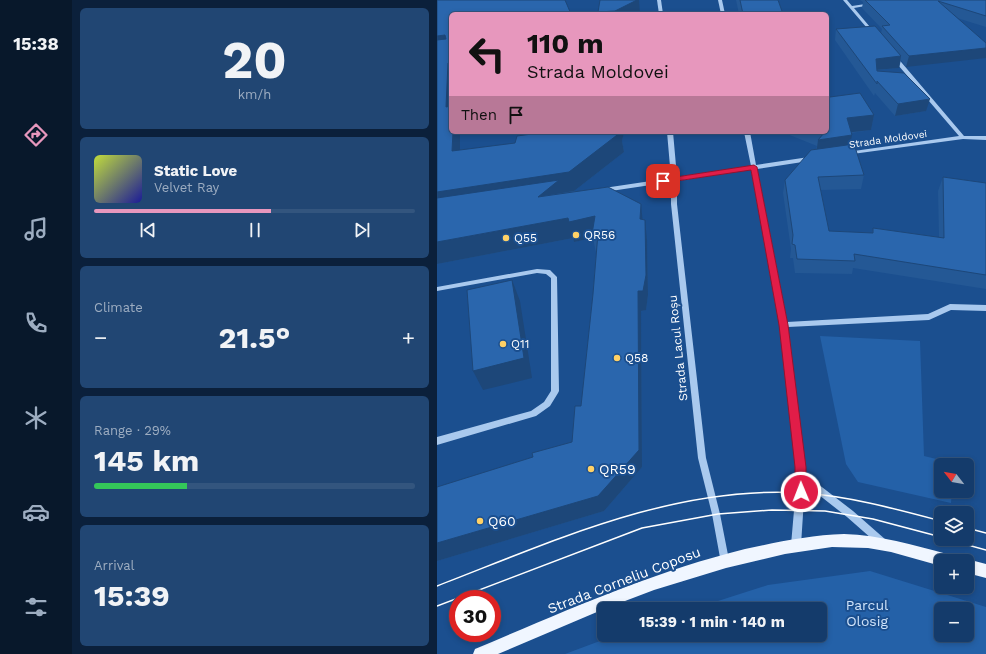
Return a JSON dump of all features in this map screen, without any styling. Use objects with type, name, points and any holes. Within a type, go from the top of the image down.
[{"type":"main road","name":"Strada Corneliu Coposu","points":[[480,654],[667,578],[724,560],[797,545],[842,541],[885,544],[934,557]]},
{"type":"main road","points":[[974,568],[986,572]]},
{"type":"street","points":[[659,0],[661,12]]},
{"type":"street","points":[[720,0],[723,12]]},
{"type":"street","points":[[845,0],[880,41]]},
{"type":"street","points":[[851,7],[879,2]]},
{"type":"street","points":[[891,53],[963,137]]},
{"type":"street","name":"Strada Lacul Roșu","points":[[670,134],[674,179],[673,204],[702,458],[716,514],[724,560]]},
{"type":"street","points":[[747,134],[784,325],[801,476],[797,545]]},
{"type":"street","name":"Strada Moldovei","points":[[837,155],[963,137],[986,138]]},
{"type":"street","points":[[599,191],[815,158]]},
{"type":"street","points":[[437,289],[537,271],[548,272],[554,277],[555,391],[547,404],[533,414],[437,441]]},
{"type":"street","points":[[784,325],[929,317],[950,307],[986,308]]},
{"type":"street","points":[[801,476],[850,514],[885,544]]},
{"type":"green space","points":[[820,336],[920,341],[924,456],[934,458],[934,498],[951,498],[951,503],[858,482],[846,464]]},
{"type":"green space","name":"Parcul Olosig","points":[[870,571],[934,591],[934,594],[944,594],[970,602],[934,602],[934,642],[974,642],[974,603],[986,607],[986,654],[565,654],[597,642],[827,642],[827,602],[715,602],[768,585]]},
{"type":"building","points":[[437,0],[565,0],[570,12],[449,12],[449,63],[446,107],[449,106],[449,134],[453,134],[452,151],[515,143],[517,136],[532,134],[618,134],[569,172],[437,192],[437,40],[446,39],[445,35],[437,36]]},
{"type":"building","points":[[600,0],[637,0],[615,11],[598,12]]},
{"type":"building","points":[[740,0],[778,0],[782,12],[743,12]]},
{"type":"building","points":[[865,0],[986,0],[986,16],[938,1],[986,43],[986,48],[909,56],[882,26],[890,25]]},
{"type":"building","points":[[875,26],[901,56],[876,59],[877,71],[904,73],[930,99],[898,104],[877,81],[877,84],[836,29]]},
{"type":"building","points":[[860,93],[874,115],[847,118],[852,135],[818,140],[823,134],[829,134],[829,96]]},
{"type":"building","points":[[854,144],[864,175],[818,177],[829,231],[873,233],[873,228],[944,238],[943,177],[986,183],[986,275],[854,254],[855,261],[797,259],[795,245],[792,244],[793,235],[785,180],[811,150]]},
{"type":"building","points":[[559,180],[538,197],[608,187],[641,204],[640,219],[645,220],[646,275],[643,291],[638,291],[639,450],[598,496],[437,543],[437,487],[533,457],[532,453],[572,442],[575,406],[581,406],[598,233],[592,234],[595,216],[569,222],[568,218],[437,242],[437,198]]},
{"type":"building","name":"Q11","points":[[512,280],[524,358],[473,371],[467,290]]},
{"type":"tram line","points":[[437,586],[525,551],[615,520],[661,507],[707,498],[754,493],[802,493],[837,497],[934,519]]},
{"type":"tram line","points":[[437,606],[642,528],[718,514],[772,510],[825,511],[873,519],[934,535]]},
{"type":"tram line","points":[[974,530],[986,533]]},
{"type":"tram line","points":[[971,546],[986,550]]},
{"type":"place","name":"QR56","points":[[576,235]]},
{"type":"place","name":"Q55","points":[[506,238]]},
{"type":"place","name":"Q11","points":[[503,344]]},
{"type":"place","name":"Q58","points":[[617,358]]},
{"type":"place","name":"QR59","points":[[591,469]]},
{"type":"place","name":"Q60","points":[[480,521]]},
{"type":"route","points":[[663,181],[754,167],[757,192],[784,325],[801,476],[801,492]]}]
